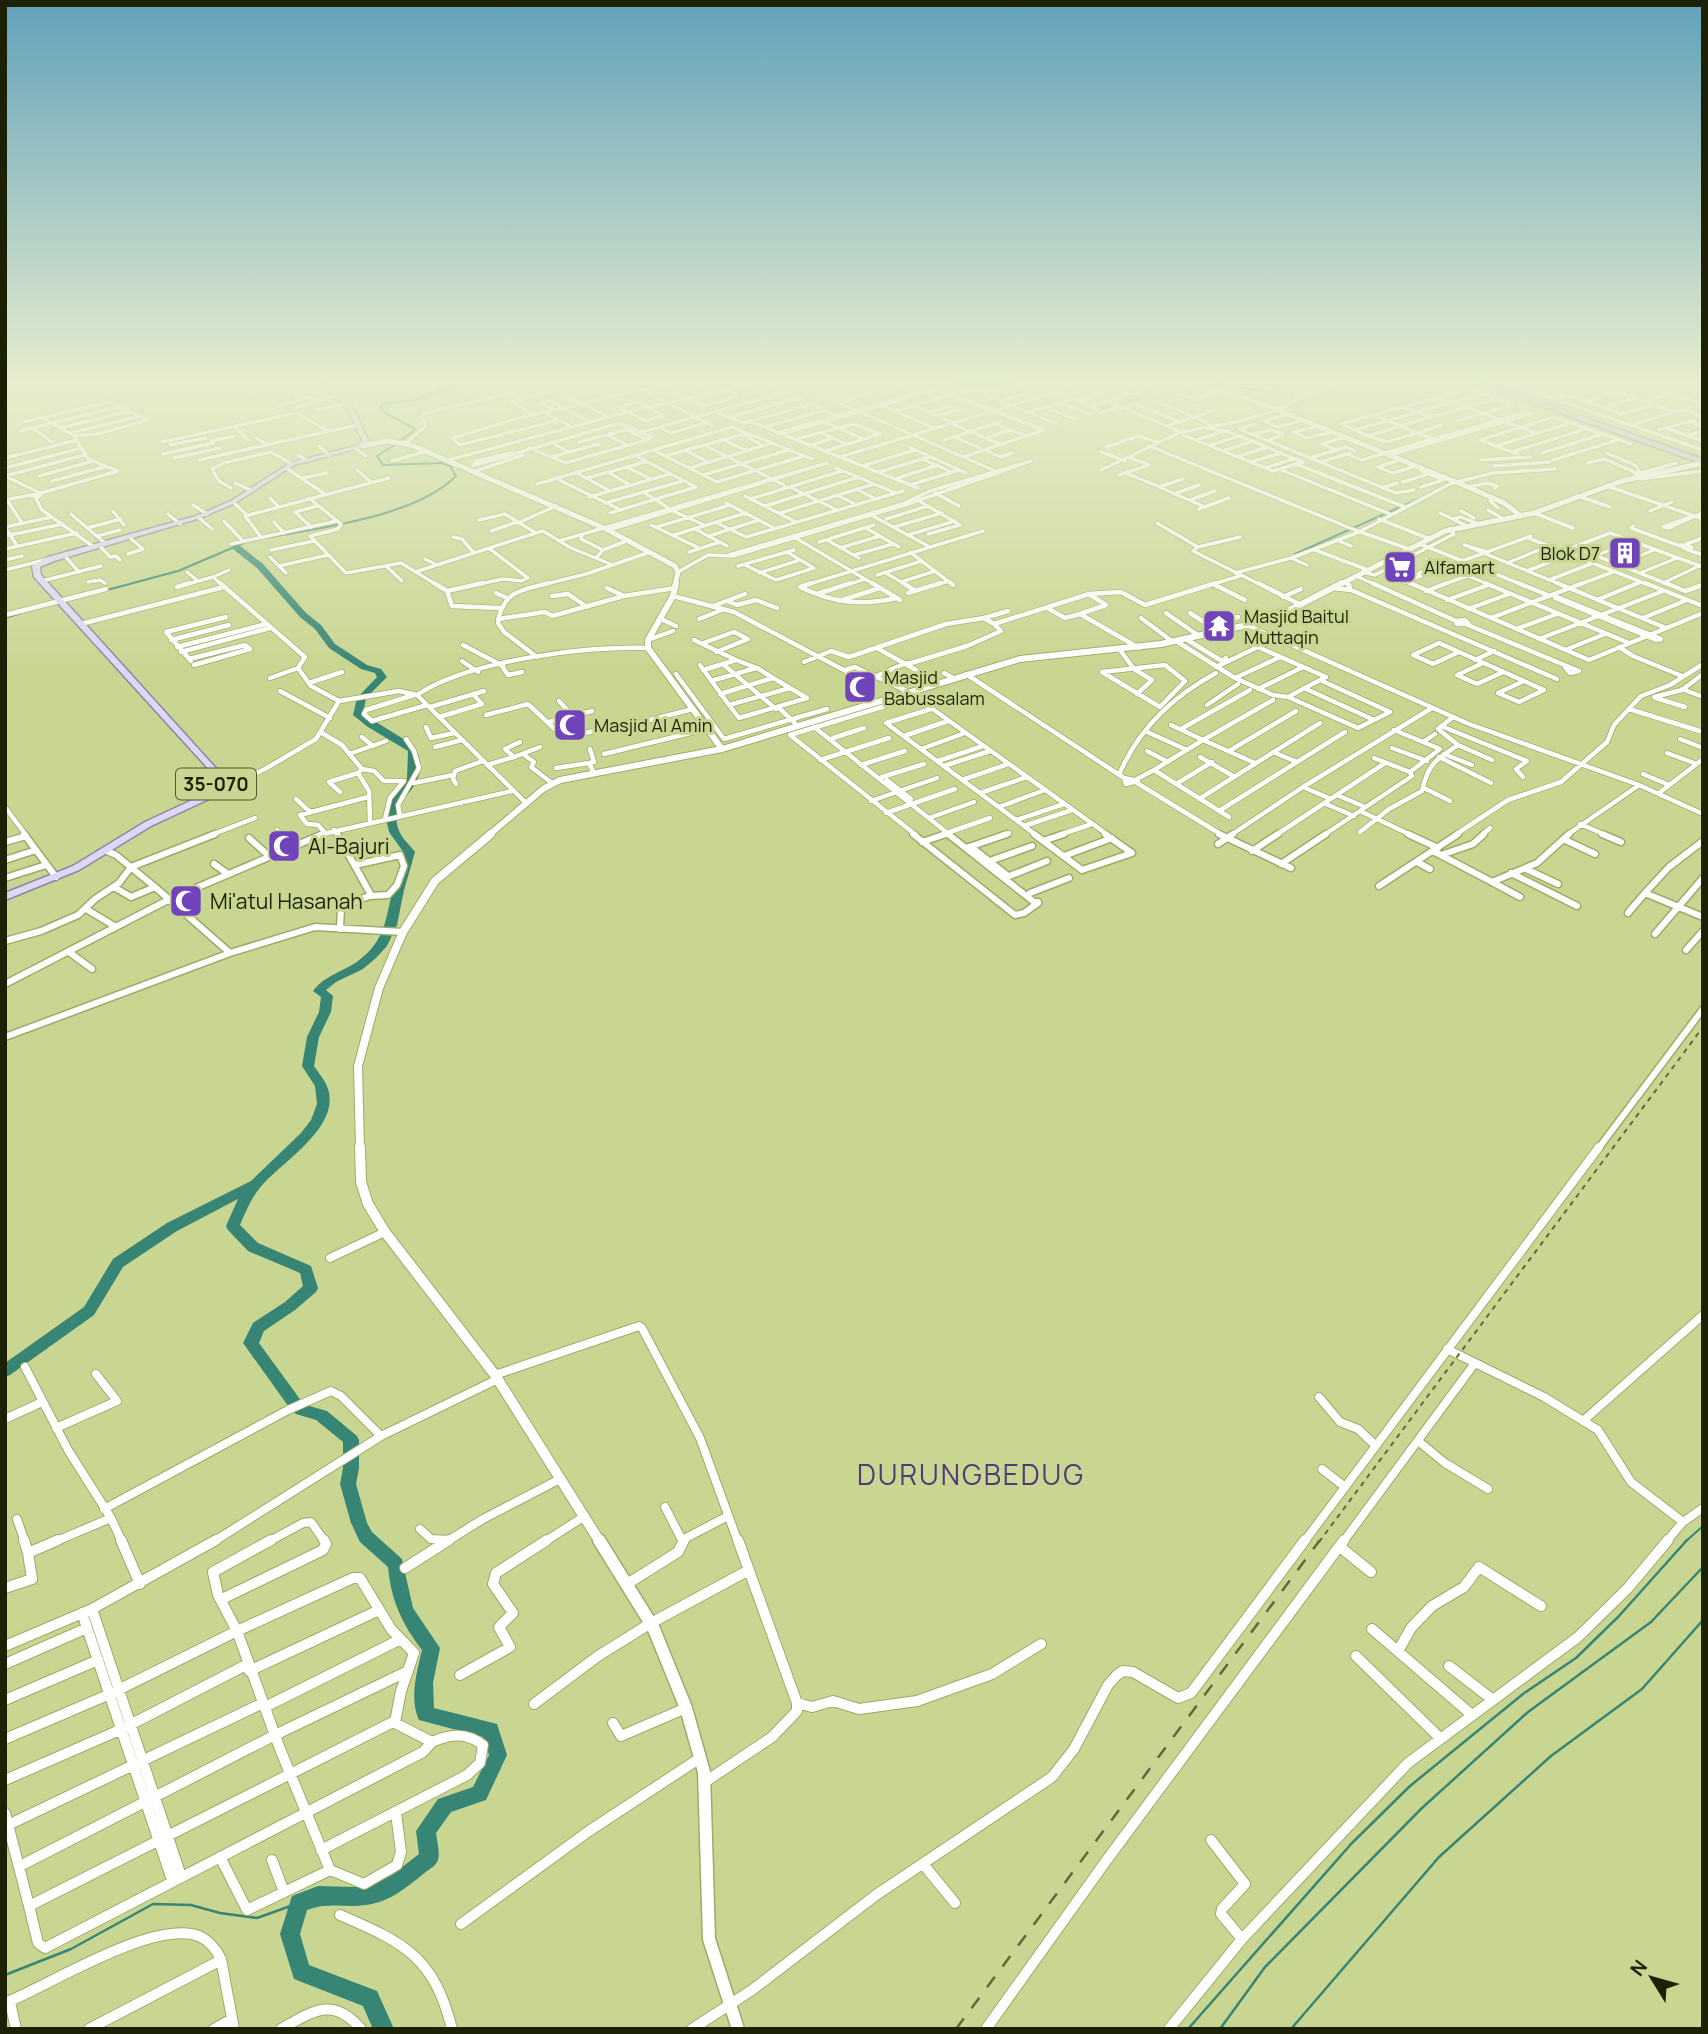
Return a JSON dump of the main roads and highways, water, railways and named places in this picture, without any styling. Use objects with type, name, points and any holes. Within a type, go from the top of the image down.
[{"type":"main road","name":"35-070","points":[[5,897],[56,877],[107,851],[148,824],[206,797],[214,790],[218,775],[34,570],[40,563],[51,559],[180,524],[207,514],[233,502],[269,479]]},
{"type":"waterway","points":[[266,538],[393,511],[438,490],[452,479]]},
{"type":"waterway","points":[[1295,554],[1418,499]]},
{"type":"waterway","points":[[107,590],[178,571],[244,543]]},
{"type":"waterway","points":[[236,547],[260,566],[303,615],[318,627],[332,646],[364,667],[378,671],[382,677],[362,698],[358,715],[413,750],[413,779],[395,803],[391,818],[394,832],[410,852],[387,936],[372,956],[327,983],[319,991],[327,996],[325,1012],[313,1037],[308,1066],[321,1086],[323,1104],[318,1121],[306,1136],[258,1181],[244,1200],[233,1226],[253,1247],[306,1270],[311,1288],[258,1327],[251,1343],[297,1406],[322,1416],[351,1440],[348,1484],[359,1523],[366,1537],[396,1564],[399,1591],[405,1610],[431,1648],[424,1683],[425,1714],[490,1730],[498,1755],[479,1794],[445,1805],[426,1831],[429,1858],[399,1882],[374,1894],[354,1897],[326,1895],[299,1903],[290,1934],[301,1972],[370,1998],[384,2029]]},
{"type":"waterway","points":[[5,618],[21,613]]},
{"type":"waterway","points":[[5,1371],[89,1311],[118,1263],[172,1227],[252,1185]]},
{"type":"waterway","points":[[1686,1541],[1703,1526]]},
{"type":"waterway","points":[[1188,2029],[1352,1843],[1410,1786],[1523,1694],[1576,1658],[1619,1616],[1686,1541]]},
{"type":"waterway","points":[[1220,2029],[1265,1967],[1422,1808],[1528,1712],[1651,1622],[1703,1567]]},
{"type":"waterway","points":[[1291,2029],[1439,1857],[1551,1756],[1642,1689],[1703,1620]]},
{"type":"waterway","points":[[5,1975],[71,1949],[153,1904],[191,1905],[220,1913],[257,1918],[299,1903]]},
{"type":"railway","points":[[1319,1542],[1703,1027]]},
{"type":"railway","points":[[956,2029],[1320,1540]]},
{"type":"place","name":"Blok D7","points":[[1625,553]]},
{"type":"place","name":"Alfamart","points":[[1400,567]]},
{"type":"place","name":"Masjid Baitul Muttaqin","points":[[1219,626]]},
{"type":"place","name":"Masjid Babussalam","points":[[860,687]]},
{"type":"place","name":"Masjid Al Amin","points":[[570,725]]},
{"type":"place","name":"Al-Bajuri","points":[[284,846]]},
{"type":"place","name":"Mi'atul Hasanah","points":[[186,901]]},
{"type":"district","name":"DURUNGBEDUG","points":[[971,1474]]}]
